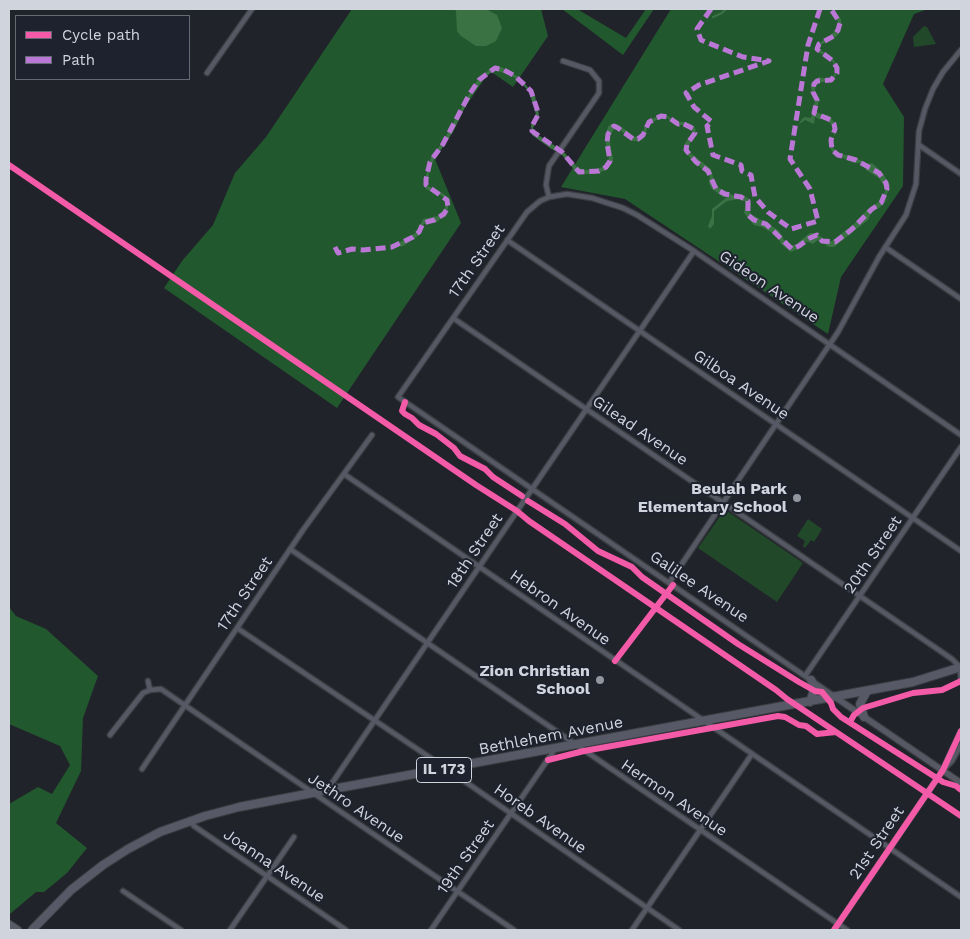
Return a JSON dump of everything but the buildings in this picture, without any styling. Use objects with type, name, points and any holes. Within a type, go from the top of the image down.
[{"type":"main road","name":"Bethlehem Avenue","points":[[32,930],[71,890],[103,865],[153,836],[190,820],[239,807],[327,790],[913,682],[961,668]]},
{"type":"main road","points":[[808,678],[815,687],[815,692],[810,702]]},
{"type":"main road","points":[[864,717],[860,704],[867,691]]},
{"type":"main road","points":[[9,924],[18,930]]},
{"type":"street","points":[[207,73],[252,9]]},
{"type":"street","points":[[669,583],[830,344],[849,314],[885,247],[900,225],[911,202],[916,184],[919,131],[933,89],[943,72],[961,50]]},
{"type":"street","points":[[548,197],[546,185],[549,166],[599,93],[599,81],[590,70],[563,61]]},
{"type":"street","points":[[918,145],[961,174]]},
{"type":"street","name":"Gideon Avenue","points":[[548,197],[567,194],[606,201],[637,215],[694,251],[961,435]]},
{"type":"street","name":"17th Street","points":[[422,413],[398,397],[507,240],[532,207],[548,197]]},
{"type":"street","name":"Gilboa Avenue","points":[[507,240],[961,551]]},
{"type":"street","points":[[885,247],[961,299]]},
{"type":"street","name":"18th Street","points":[[327,790],[694,251]]},
{"type":"street","name":"Gilead Avenue","points":[[453,318],[952,659],[961,668]]},
{"type":"street","name":"Galilee Avenue","points":[[422,413],[961,783]]},
{"type":"street","name":"17th Street","points":[[142,769],[290,549],[372,435]]},
{"type":"street","name":"20th Street","points":[[808,678],[860,596],[961,447]]},
{"type":"street","name":"Hebron Avenue","points":[[344,474],[961,897]]},
{"type":"street","name":"Hermon Avenue","points":[[290,549],[846,930]]},
{"type":"street","name":"Horeb Avenue","points":[[237,628],[447,769],[679,930]]},
{"type":"street","points":[[961,668],[961,680]]},
{"type":"street","points":[[110,735],[142,693],[150,690],[148,681]]},
{"type":"street","name":"Jethro Avenue","points":[[150,690],[161,689],[514,930]]},
{"type":"street","name":"21st Street","points":[[834,930],[943,770],[961,731]]},
{"type":"street","name":"21st Street","points":[[943,770],[952,761],[961,745]]},
{"type":"street","name":"19th Street","points":[[431,930],[555,749]]},
{"type":"street","points":[[632,930],[752,754]]},
{"type":"street","name":"Joanna Avenue","points":[[190,820],[194,826],[346,930]]},
{"type":"street","points":[[230,930],[294,836]]},
{"type":"street","points":[[124,891],[181,930]]},
{"type":"shaded area","points":[[352,9],[541,9],[548,36],[513,87],[490,71],[433,154],[461,223],[337,408],[164,288],[182,261],[213,225],[235,173],[266,137]]},
{"type":"shaded area","points":[[454,9],[486,9],[497,15],[502,28],[496,41],[486,46],[476,46],[461,36],[457,31],[456,11]]},
{"type":"shaded area","points":[[562,9],[577,9],[626,38],[646,9],[654,9],[623,55]]},
{"type":"shaded area","points":[[671,9],[928,9],[914,14],[883,84],[904,117],[903,186],[841,277],[828,334],[625,199],[561,187]]},
{"type":"shaded area","points":[[833,12],[841,19],[841,30],[837,36],[822,44],[819,49],[832,58],[839,71],[831,82],[822,82],[816,85],[814,92],[819,100],[816,112],[831,118],[837,130],[834,136],[833,126],[824,118],[819,119],[815,117],[814,124],[805,120],[798,125],[805,117],[811,118],[815,101],[811,88],[814,81],[819,77],[826,79],[833,76],[836,72],[836,67],[832,61],[827,56],[817,52],[815,48],[838,27],[838,22]]},
{"type":"shaded area","points":[[924,26],[927,27],[936,44],[914,47],[913,37]]},
{"type":"shaded area","points":[[501,67],[520,78],[535,96],[539,115],[533,128],[535,133],[563,151],[577,167],[585,170],[603,167],[609,159],[605,140],[608,127],[611,124],[620,126],[635,137],[643,132],[647,121],[664,114],[677,122],[691,124],[695,128],[696,133],[688,147],[689,152],[711,169],[714,181],[719,188],[733,195],[740,194],[748,198],[751,204],[749,210],[751,214],[779,231],[784,240],[791,245],[795,245],[810,233],[816,233],[826,241],[832,241],[855,223],[868,209],[880,201],[885,192],[885,188],[879,178],[866,170],[866,166],[863,163],[854,163],[834,154],[829,146],[832,138],[833,148],[838,153],[869,164],[872,163],[882,172],[890,185],[884,202],[891,196],[879,208],[872,211],[868,220],[834,247],[829,247],[818,240],[813,244],[805,242],[801,247],[791,252],[781,244],[778,236],[762,227],[754,225],[744,213],[746,202],[740,199],[727,201],[714,211],[714,224],[710,229],[708,226],[712,216],[712,209],[727,197],[723,197],[712,189],[709,183],[710,176],[685,153],[685,143],[693,133],[692,129],[685,125],[675,125],[665,117],[649,123],[644,138],[632,141],[619,129],[614,129],[609,137],[613,159],[611,165],[606,170],[594,174],[576,172],[562,155],[532,135],[531,125],[536,114],[529,92],[520,81],[495,70],[485,77],[470,97],[453,132],[432,163],[428,177],[428,186],[444,194],[449,202],[447,212],[437,222],[424,224],[418,236],[403,246],[392,247],[417,232],[423,219],[438,216],[445,208],[446,202],[442,196],[426,189],[424,183],[431,157],[444,139],[476,82],[491,68]]},
{"type":"shaded area","points":[[727,511],[803,563],[777,602],[698,548],[723,512]]},
{"type":"shaded area","points":[[808,519],[822,529],[814,542],[811,540],[805,548],[803,546],[805,541],[797,536]]},
{"type":"shaded area","points":[[9,607],[16,616],[46,629],[98,676],[83,718],[81,771],[56,823],[87,848],[67,873],[44,892],[36,892],[10,914],[9,804],[38,787],[52,794],[70,765],[60,746],[9,724]]},
{"type":"waterway","points":[[713,17],[726,9]]},
{"type":"marked path","points":[[711,9],[697,29],[701,40],[743,57],[769,61],[699,85],[686,93],[694,107],[712,122],[707,126],[713,155],[741,165],[742,171],[751,175],[755,197],[768,212],[791,229],[818,221],[810,189],[790,159],[808,45],[820,9]]},
{"type":"marked path","points":[[335,247],[338,253],[352,249],[363,250],[392,247],[413,237],[419,232],[423,223],[434,220],[444,214],[448,207],[447,200],[426,185],[430,162],[443,144],[479,80],[495,68],[515,76],[531,91],[538,115],[532,126],[532,131],[562,152],[579,172],[599,171],[606,167],[610,161],[607,143],[608,134],[614,126],[633,139],[638,139],[643,135],[649,122],[661,116],[668,117],[678,124],[682,123],[694,129],[695,133],[687,144],[686,150],[696,162],[708,171],[716,189],[725,194],[741,197],[748,201],[748,215],[754,220],[766,224],[792,249],[817,235],[822,241],[835,242],[881,203],[887,189],[886,183],[879,173],[856,160],[838,155],[832,150],[831,140],[835,129],[834,124],[831,120],[814,113],[817,100],[813,92],[814,84],[817,81],[831,80],[837,73],[837,68],[833,61],[817,49],[819,44],[834,36],[838,30],[840,23],[831,9]]},
{"type":"cycle path","points":[[9,165],[476,485],[517,511],[787,699],[961,816]]},
{"type":"cycle path","points":[[405,402],[402,411],[405,414],[419,425],[436,434],[454,448],[460,456],[485,469],[493,477],[522,496]]},
{"type":"cycle path","points":[[528,501],[565,524],[598,551],[632,567],[642,577],[738,644],[799,682],[815,691],[822,692],[831,703],[833,709],[841,717],[943,782],[956,786],[961,790]]},
{"type":"cycle path","points":[[615,661],[673,585]]},
{"type":"cycle path","points":[[850,722],[854,715],[863,708],[913,693],[942,690],[961,681]]},
{"type":"cycle path","points":[[548,760],[584,751],[778,716],[806,726],[817,734],[836,732]]},
{"type":"cycle path","points":[[834,930],[943,770],[961,731]]},
{"type":"place","name":"Beulah Park Elementary School","points":[[797,498]]},
{"type":"place","name":"Zion Christian School","points":[[600,680]]}]
